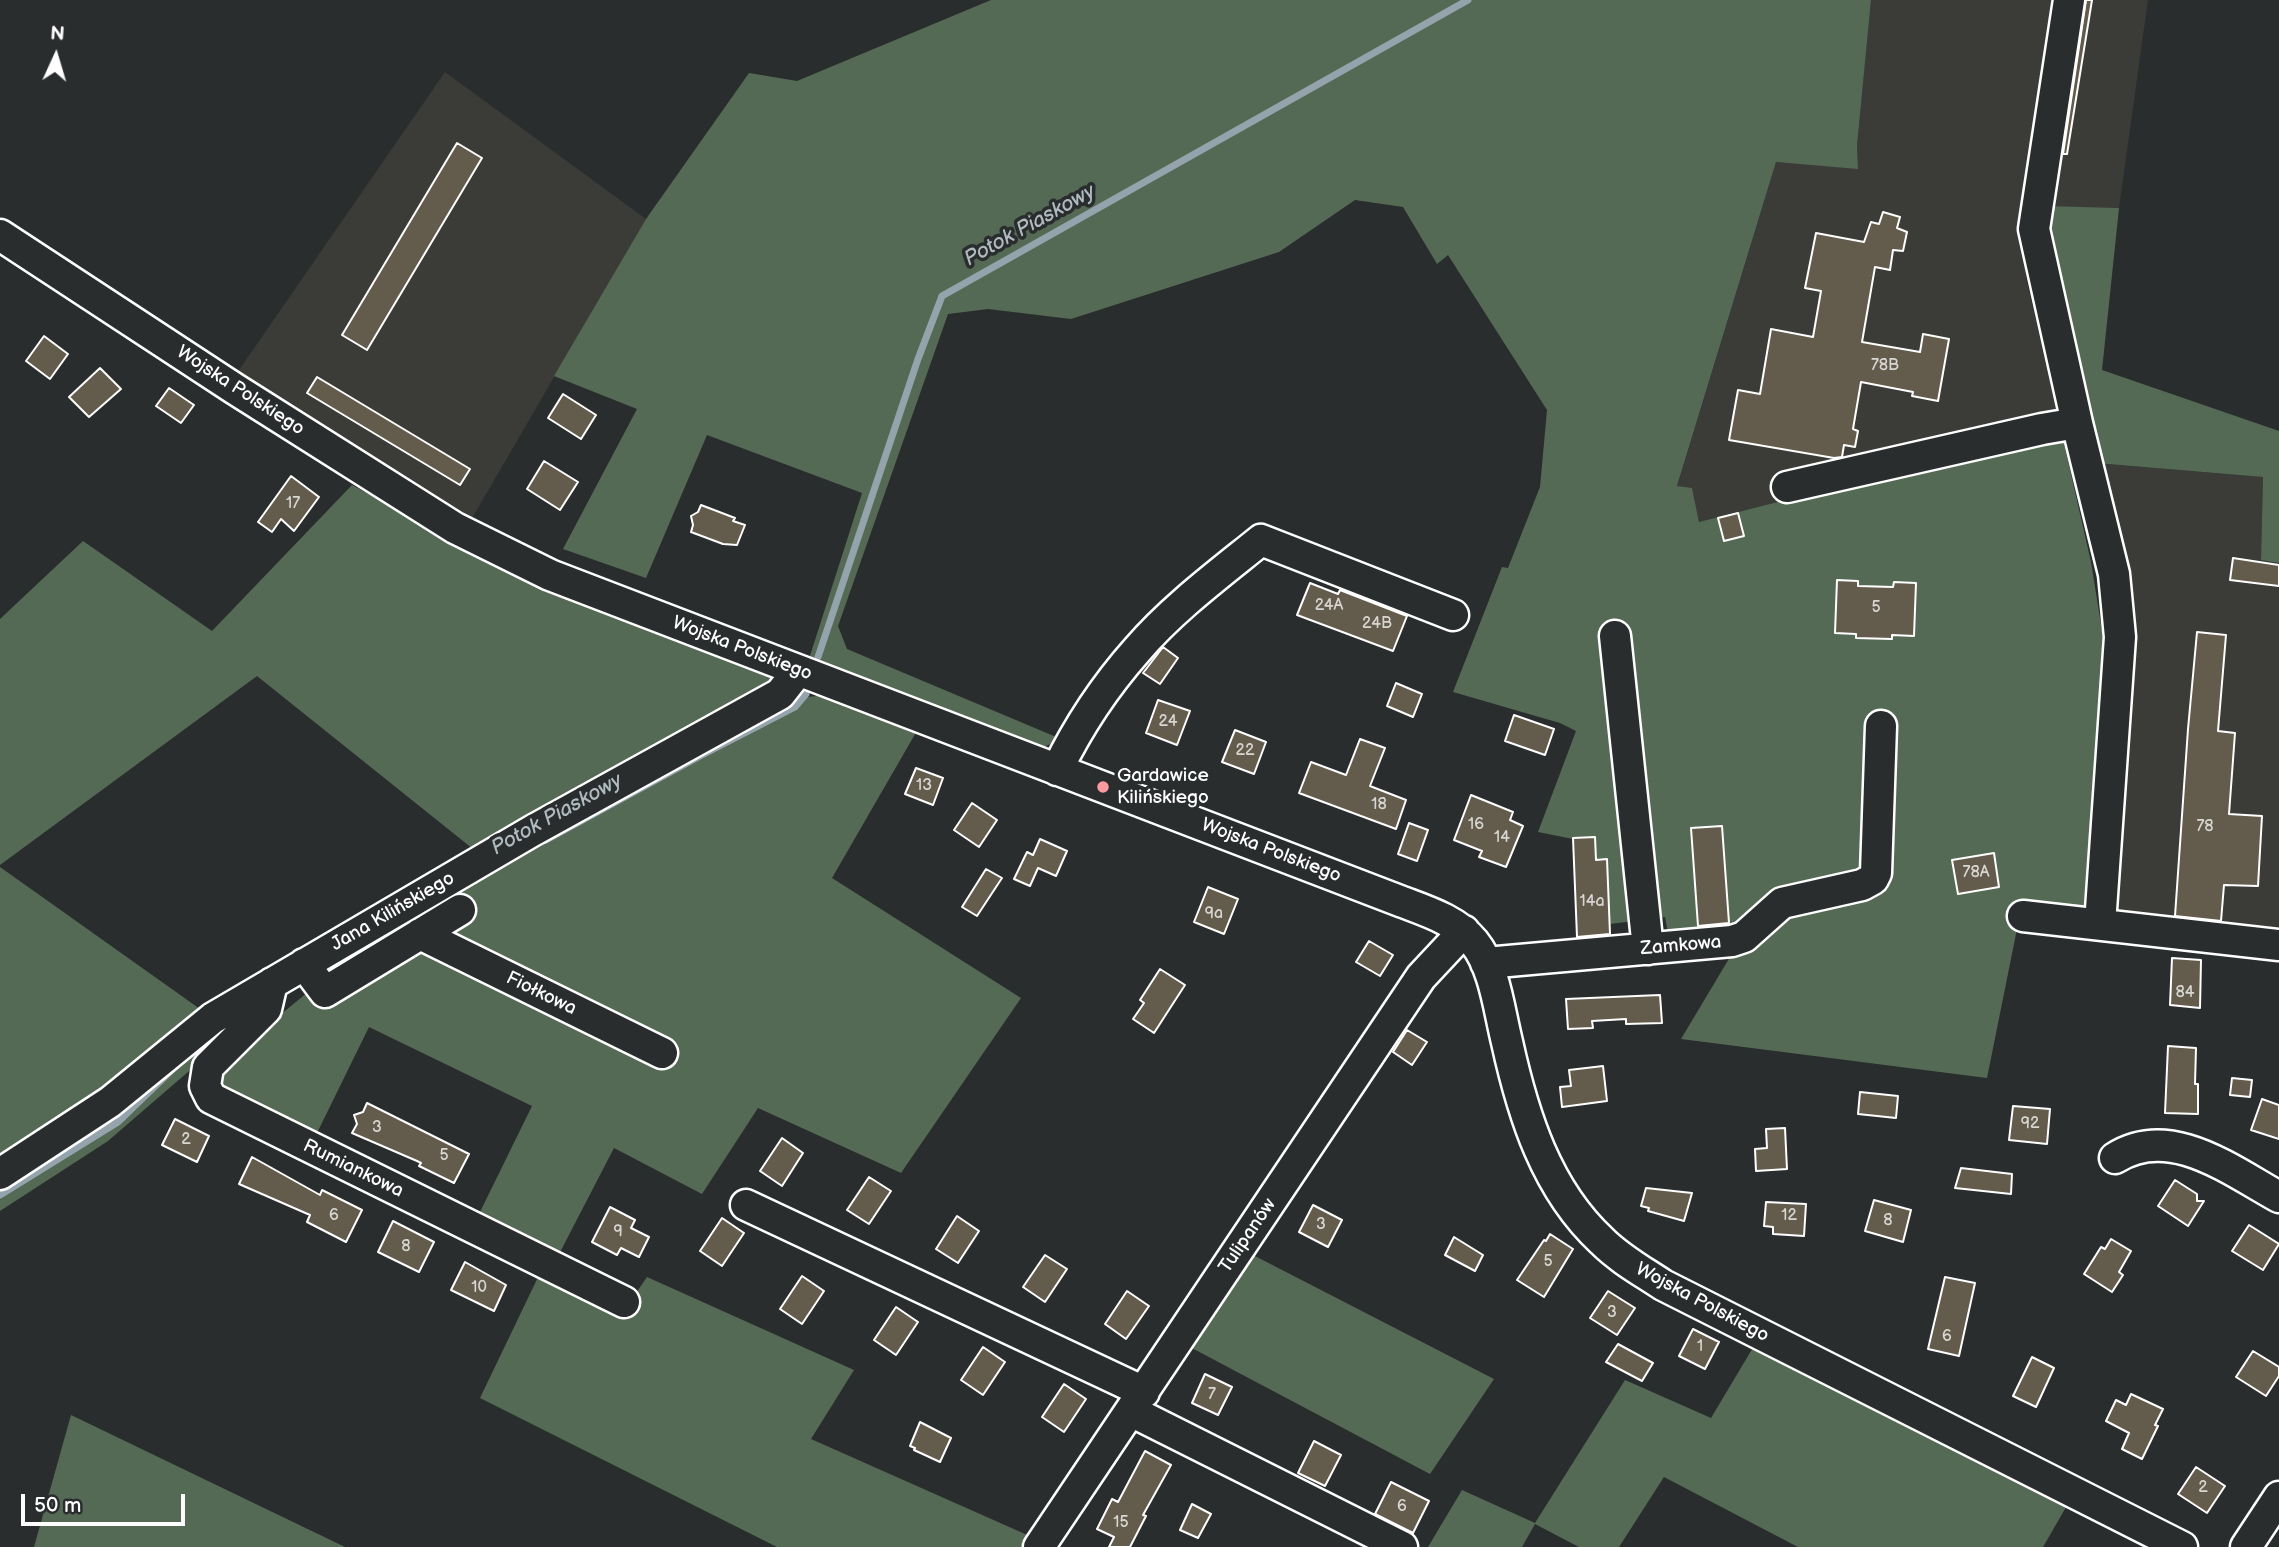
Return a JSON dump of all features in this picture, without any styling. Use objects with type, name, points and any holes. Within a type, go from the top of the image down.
[{"type":"street","points":[[2069,0],[2034,229],[2114,574],[2120,637],[2101,924]]},
{"type":"street","name":"Wojska Polskiego","points":[[0,234],[235,389],[455,528],[550,575],[1400,901],[1464,931],[1486,963],[1520,1099],[1535,1140],[1567,1199],[1612,1251],[1675,1291],[2182,1547]]},
{"type":"street","points":[[1787,487],[2077,423]]},
{"type":"street","points":[[1057,770],[1075,733],[1138,648],[1201,588],[1261,540],[1453,615]]},
{"type":"street","points":[[1615,636],[1648,949]]},
{"type":"street","name":"Jana Kilińskiego","points":[[0,1174],[110,1102],[213,1018],[532,831],[780,694],[799,671]]},
{"type":"street","name":"Zamkowa","points":[[1486,963],[1732,941],[1744,937],[1782,903],[1862,885],[1873,879],[1877,873],[1881,726]]},
{"type":"street","points":[[304,964],[325,992],[460,910]]},
{"type":"street","points":[[2023,916],[2279,945]]},
{"type":"street","name":"Tulipanów","points":[[1039,1547],[1420,977],[1464,931]]},
{"type":"street","name":"Fiołkowa","points":[[420,934],[662,1053]]},
{"type":"street","name":"Rumiankowa","points":[[272,983],[266,1009],[208,1067],[205,1086],[211,1098],[624,1303]]},
{"type":"street","points":[[2115,1158],[2130,1149],[2169,1145],[2203,1155],[2279,1197]]},
{"type":"street","points":[[746,1205],[1138,1402],[1402,1547]]},
{"type":"street","points":[[2246,1547],[2279,1497]]},
{"type":"shaded area","points":[[1871,0],[2148,0],[2119,208],[2025,207],[2026,277],[2061,430],[1699,522],[1692,488],[1677,487],[1776,162],[1858,168],[1857,146]]},
{"type":"shaded area","points":[[445,72],[646,219],[471,520],[230,383]]},
{"type":"shaded area","points":[[2096,463],[2263,477],[2261,560],[2279,563],[2279,934],[2106,916],[2131,621]]},
{"type":"green space","points":[[991,0],[1871,0],[1857,146],[1858,169],[1776,162],[1677,486],[1692,488],[1699,522],[2061,430],[2091,562],[2104,643],[2106,704],[2089,932],[2018,924],[1987,1078],[1681,1039],[1730,957],[1673,960],[1665,917],[1610,924],[1611,943],[1577,944],[1573,839],[1538,832],[1576,731],[1560,723],[1453,692],[1502,567],[1508,568],[1540,487],[1547,410],[1448,255],[1437,264],[1403,207],[1355,200],[1279,252],[1071,319],[988,309],[948,314],[838,626],[847,649],[1061,739],[1042,748],[808,662],[862,493],[707,435],[646,578],[563,549],[637,409],[554,376],[646,219],[749,73],[797,81]]},
{"type":"green space","points":[[2044,206],[2119,208],[2102,370],[2279,431],[2279,563],[2261,560],[2263,477],[2096,463]]},
{"type":"green space","points":[[352,485],[512,573],[766,671],[771,680],[755,696],[473,849],[257,676],[0,865],[0,619],[83,541],[212,631]]},
{"type":"green space","points":[[827,695],[918,729],[832,878],[1021,998],[901,1173],[758,1108],[702,1194],[614,1148],[557,1258],[634,1296],[647,1277],[854,1370],[811,1439],[1034,1538],[1028,1547],[777,1547],[480,1398],[541,1271],[479,1214],[532,1106],[369,1027],[316,1135],[222,1092],[216,1080],[229,1057],[308,992],[445,935],[468,913],[451,888],[540,836],[797,698]]},
{"type":"green space","points":[[0,867],[200,1009],[100,1098],[0,1162]]},
{"type":"green space","points":[[247,1021],[108,1141],[0,1211],[0,1183],[213,1028]]},
{"type":"green space","points":[[1251,1254],[1494,1379],[1430,1474],[1188,1346]]},
{"type":"green space","points":[[1754,1346],[2069,1502],[2043,1547],[1798,1547],[1664,1477],[1619,1547],[1579,1547],[1535,1524],[1522,1547],[1428,1547],[1462,1490],[1535,1523],[1625,1380],[1711,1418]]},
{"type":"green space","points":[[71,1415],[345,1547],[34,1547]]},
{"type":"building","points":[[2086,0],[2092,0],[2067,154],[2063,154]]},
{"type":"building","points":[[457,143],[482,158],[367,350],[342,335]]},
{"type":"building","points":[[1883,212],[1900,217],[1897,228],[1907,232],[1903,251],[1893,250],[1890,270],[1875,267],[1862,342],[1920,352],[1923,334],[1949,339],[1938,401],[1912,396],[1913,392],[1861,382],[1853,429],[1858,431],[1855,447],[1844,445],[1842,457],[1834,458],[1729,440],[1738,390],[1760,394],[1771,329],[1813,337],[1821,291],[1805,288],[1816,233],[1864,242],[1871,222],[1879,224]]},
{"type":"building","points":[[44,336],[68,354],[50,379],[26,361]]},
{"type":"building","points":[[100,368],[121,389],[89,417],[69,397]]},
{"type":"building","points":[[317,377],[470,469],[460,485],[307,393]]},
{"type":"building","points":[[169,388],[194,405],[181,423],[156,406]]},
{"type":"building","points":[[563,394],[596,415],[581,439],[548,418]]},
{"type":"building","points":[[544,461],[578,482],[560,510],[527,489]]},
{"type":"building","points":[[291,476],[319,497],[294,531],[281,519],[272,532],[258,522]]},
{"type":"building","points":[[701,505],[735,518],[733,521],[745,525],[737,545],[723,544],[691,532],[691,516],[698,512]]},
{"type":"building","points":[[1738,513],[1744,536],[1724,541],[1718,518]]},
{"type":"building","points":[[2233,558],[2279,565],[2279,586],[2230,580]]},
{"type":"building","points":[[1837,580],[1858,581],[1858,586],[1893,587],[1894,582],[1916,583],[1914,636],[1892,635],[1892,639],[1856,638],[1856,634],[1835,633]]},
{"type":"building","points":[[1310,583],[1338,594],[1340,590],[1407,616],[1393,651],[1297,615]]},
{"type":"building","points":[[2197,632],[2226,635],[2218,731],[2235,733],[2229,814],[2262,816],[2258,886],[2224,885],[2221,921],[2175,916]]},
{"type":"building","points":[[1163,647],[1178,658],[1160,684],[1143,673]]},
{"type":"building","points":[[1396,683],[1422,694],[1413,717],[1387,706]]},
{"type":"building","points":[[1158,700],[1190,711],[1177,745],[1146,733]]},
{"type":"building","points":[[1514,715],[1554,729],[1545,755],[1505,741]]},
{"type":"building","points":[[1235,730],[1266,742],[1254,774],[1222,762]]},
{"type":"building","points":[[1360,739],[1385,748],[1370,786],[1406,800],[1396,829],[1299,793],[1311,762],[1346,775]]},
{"type":"building","points":[[916,768],[943,778],[933,805],[905,794]]},
{"type":"building","points":[[1471,795],[1513,812],[1510,820],[1523,826],[1506,867],[1479,857],[1482,851],[1454,840]]},
{"type":"building","points":[[972,803],[997,820],[979,847],[954,830]]},
{"type":"building","points":[[1409,823],[1428,830],[1417,861],[1398,854]]},
{"type":"building","points":[[1722,826],[1729,923],[1698,926],[1691,828]]},
{"type":"building","points":[[1595,837],[1596,860],[1607,859],[1610,934],[1577,937],[1573,838]]},
{"type":"building","points":[[1040,839],[1067,851],[1056,876],[1038,868],[1030,886],[1014,879],[1027,852],[1033,855]]},
{"type":"building","points":[[1994,853],[1999,887],[1958,894],[1952,860]]},
{"type":"building","points":[[986,869],[1002,878],[977,916],[962,907]]},
{"type":"building","points":[[1208,887],[1238,899],[1224,934],[1194,922]]},
{"type":"building","points":[[1369,941],[1393,955],[1380,976],[1356,962]]},
{"type":"building","points":[[2172,958],[2201,960],[2200,1008],[2170,1005]]},
{"type":"building","points":[[1160,969],[1185,985],[1154,1033],[1133,1019],[1144,1003],[1140,1000]]},
{"type":"building","points":[[1660,995],[1662,1023],[1626,1024],[1626,1019],[1592,1021],[1593,1028],[1568,1029],[1566,999]]},
{"type":"building","points":[[1407,1030],[1427,1042],[1412,1065],[1393,1052]]},
{"type":"building","points":[[2168,1046],[2196,1048],[2198,1114],[2165,1113]]},
{"type":"building","points":[[1603,1066],[1607,1101],[1562,1107],[1560,1087],[1571,1086],[1569,1070]]},
{"type":"building","points":[[2232,1078],[2252,1080],[2250,1097],[2230,1095]]},
{"type":"building","points":[[1860,1092],[1898,1096],[1896,1118],[1858,1114]]},
{"type":"building","points":[[2262,1099],[2279,1105],[2279,1139],[2251,1130]]},
{"type":"building","points":[[367,1103],[469,1154],[454,1183],[419,1166],[421,1163],[417,1161],[352,1133],[357,1124],[354,1115],[363,1112]]},
{"type":"building","points":[[2013,1106],[2050,1109],[2047,1144],[2009,1140]]},
{"type":"building","points":[[175,1119],[209,1136],[197,1162],[162,1145]]},
{"type":"building","points":[[1785,1128],[1787,1169],[1756,1171],[1755,1149],[1767,1148],[1766,1129]]},
{"type":"building","points":[[782,1138],[803,1153],[782,1186],[760,1171]]},
{"type":"building","points":[[252,1157],[320,1195],[322,1190],[362,1210],[346,1242],[307,1222],[310,1215],[239,1184]]},
{"type":"building","points":[[1961,1168],[2012,1174],[2011,1194],[1955,1188]]},
{"type":"building","points":[[869,1177],[891,1191],[869,1224],[847,1210]]},
{"type":"building","points":[[2175,1180],[2197,1194],[2197,1201],[2204,1201],[2188,1226],[2158,1206]]},
{"type":"building","points":[[1646,1188],[1692,1193],[1684,1221],[1648,1211],[1649,1208],[1641,1206]]},
{"type":"building","points":[[1874,1200],[1911,1210],[1903,1242],[1865,1231]]},
{"type":"building","points":[[1766,1202],[1806,1204],[1804,1236],[1773,1234],[1773,1227],[1764,1226]]},
{"type":"building","points":[[1313,1205],[1342,1220],[1328,1247],[1299,1232]]},
{"type":"building","points":[[610,1207],[635,1220],[631,1228],[649,1237],[639,1257],[621,1248],[617,1255],[592,1242]]},
{"type":"building","points":[[957,1216],[979,1231],[958,1263],[936,1249]]},
{"type":"building","points":[[722,1218],[744,1233],[722,1266],[700,1251]]},
{"type":"building","points":[[393,1221],[434,1242],[419,1272],[378,1252]]},
{"type":"building","points":[[2249,1225],[2279,1244],[2263,1270],[2232,1251]]},
{"type":"building","points":[[1550,1234],[1573,1249],[1544,1297],[1517,1280]]},
{"type":"building","points":[[1454,1237],[1483,1255],[1475,1271],[1445,1255]]},
{"type":"building","points":[[2111,1239],[2131,1251],[2119,1272],[2123,1275],[2112,1292],[2084,1274],[2101,1247],[2105,1249]]},
{"type":"building","points":[[1045,1255],[1067,1269],[1045,1302],[1023,1287]]},
{"type":"building","points":[[465,1262],[506,1285],[494,1311],[451,1290]]},
{"type":"building","points":[[802,1276],[824,1291],[802,1324],[780,1309]]},
{"type":"building","points":[[1945,1277],[1975,1283],[1959,1356],[1928,1349]]},
{"type":"building","points":[[1127,1291],[1149,1306],[1126,1339],[1105,1324]]},
{"type":"building","points":[[1608,1291],[1635,1308],[1617,1335],[1590,1318]]},
{"type":"building","points":[[896,1307],[918,1322],[896,1355],[874,1340]]},
{"type":"building","points":[[1693,1329],[1719,1342],[1705,1369],[1679,1356]]},
{"type":"building","points":[[1618,1344],[1653,1363],[1642,1381],[1606,1362]]},
{"type":"building","points":[[983,1347],[1005,1362],[983,1395],[961,1380]]},
{"type":"building","points":[[2253,1351],[2279,1367],[2279,1376],[2266,1396],[2236,1377]]},
{"type":"building","points":[[2032,1357],[2054,1368],[2036,1407],[2013,1396]]},
{"type":"building","points":[[1205,1374],[1232,1387],[1218,1415],[1192,1403]]},
{"type":"building","points":[[1064,1384],[1086,1399],[1064,1432],[1042,1417]]},
{"type":"building","points":[[2131,1394],[2163,1409],[2142,1459],[2122,1449],[2129,1433],[2106,1421],[2116,1400],[2126,1405]]},
{"type":"building","points":[[920,1422],[951,1438],[940,1462],[910,1446]]},
{"type":"building","points":[[1314,1441],[1341,1455],[1325,1486],[1298,1473]]},
{"type":"building","points":[[1145,1451],[1171,1465],[1143,1515],[1146,1516],[1130,1547],[1109,1547],[1114,1537],[1097,1529],[1112,1499],[1118,1502]]},
{"type":"building","points":[[2196,1467],[2225,1486],[2207,1513],[2178,1494]]},
{"type":"building","points":[[1391,1482],[1429,1501],[1413,1533],[1375,1514]]},
{"type":"building","points":[[1192,1504],[1211,1514],[1198,1538],[1180,1530]]},
{"type":"waterway","name":"Potok Piaskowy","points":[[818,657],[918,359],[942,296],[1468,0]]},
{"type":"waterway","name":"Potok Piaskowy","points":[[546,840],[795,707],[806,694]]},
{"type":"waterway","name":"Potok Piaskowy","points":[[0,1195],[118,1122],[176,1066]]},
{"type":"place","name":"Gardawice Kilińskiego","points":[[1103,787]]}]
